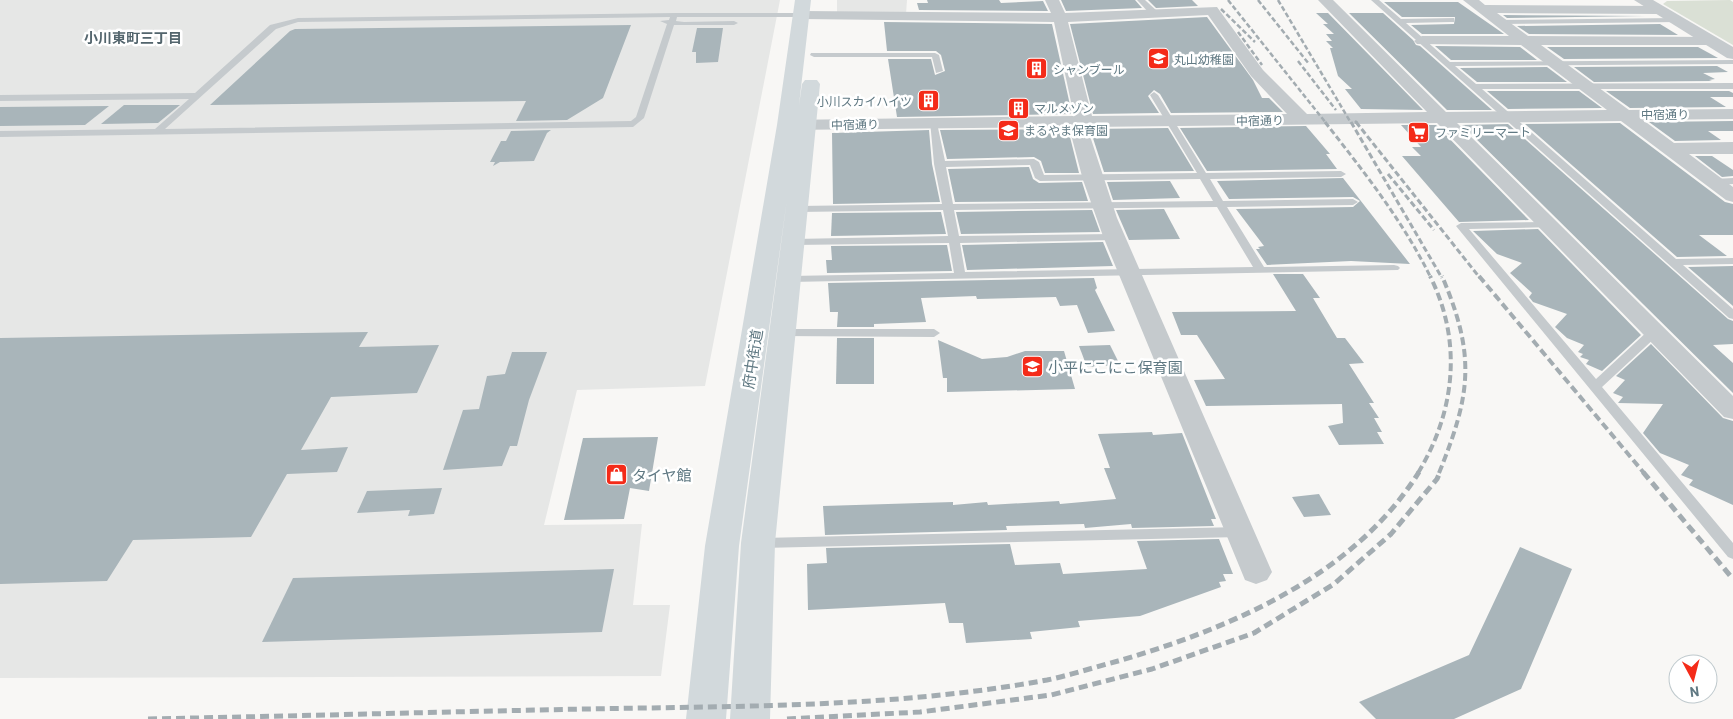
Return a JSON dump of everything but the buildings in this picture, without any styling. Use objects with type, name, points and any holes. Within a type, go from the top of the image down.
[{"type":"main road","name":"府中街道","points":[[750,719],[758,544],[798,209],[797,125],[814,55],[812,12]]},
{"type":"main road","name":"府中街道","points":[[706,719],[722,546],[797,125],[812,12]]},
{"type":"street","points":[[912,16],[913,0]]},
{"type":"street","points":[[1052,0],[1060,18],[1080,122],[1101,205],[1256,572]]},
{"type":"street","points":[[1324,0],[1548,224],[1653,333],[1733,411]]},
{"type":"street","points":[[1642,0],[1733,54]]},
{"type":"street","points":[[1476,4],[1658,10]]},
{"type":"street","points":[[1476,4],[1733,196]]},
{"type":"street","points":[[812,12],[912,16],[1060,18],[1212,10],[1257,73],[1302,119]]},
{"type":"street","points":[[1422,41],[1709,40]]},
{"type":"street","name":"中宿通り","points":[[797,125],[1506,115],[1733,114]]},
{"type":"street","points":[[1670,149],[1733,148]]},
{"type":"lane","points":[[1141,0],[1154,13]]},
{"type":"lane","points":[[1374,0],[1673,262],[1728,306],[1733,314]]},
{"type":"lane","points":[[157,132],[273,27],[284,22],[640,15],[672,19],[684,24],[812,12]]},
{"type":"lane","points":[[0,134],[633,124],[640,118],[672,19]]},
{"type":"lane","points":[[1398,21],[1451,20]]},
{"type":"lane","points":[[1499,22],[1675,20]]},
{"type":"lane","points":[[814,55],[935,55],[939,71]]},
{"type":"lane","points":[[1449,64],[1733,62]]},
{"type":"lane","points":[[1474,87],[1733,86]]},
{"type":"lane","points":[[1154,95],[1260,270]]},
{"type":"lane","points":[[0,98],[197,96]]},
{"type":"lane","points":[[933,123],[960,274]]},
{"type":"lane","points":[[939,164],[1034,162],[1040,178],[1340,174]]},
{"type":"lane","points":[[1714,182],[1733,182]]},
{"type":"lane","points":[[798,209],[1353,202]]},
{"type":"lane","points":[[1548,224],[1460,226],[1733,552]]},
{"type":"lane","points":[[794,242],[1113,237]]},
{"type":"lane","points":[[1673,262],[1733,261]]},
{"type":"lane","points":[[790,279],[960,274],[1394,268]]},
{"type":"lane","points":[[784,333],[934,333]]},
{"type":"lane","points":[[1594,387],[1653,333]]},
{"type":"lane","points":[[758,544],[1240,532]]},
{"type":"shaded area","points":[[0,0],[780,0],[705,386],[577,390],[544,525],[642,524],[633,605],[670,605],[661,676],[0,678]]},
{"type":"shaded area","points":[[837,0],[907,0],[906,14],[837,14]]},
{"type":"shaded area","points":[[1730,0],[1733,2],[1733,45],[1663,4],[1667,1]]},
{"type":"railway","points":[[1228,0],[1326,123]]},
{"type":"railway","points":[[1258,0],[1309,64]]},
{"type":"railway","points":[[1278,0],[1351,123]]},
{"type":"railway","points":[[1221,9],[1255,42]]},
{"type":"railway","points":[[1238,32],[1262,65]]},
{"type":"railway","points":[[1298,61],[1336,110]]},
{"type":"railway","points":[[1325,122],[1395,217],[1430,276]]},
{"type":"railway","points":[[1351,122],[1442,278]]},
{"type":"railway","points":[[1356,122],[1480,278]]},
{"type":"railway","points":[[1388,174],[1434,230]]},
{"type":"railway","points":[[1418,473],[1440,426],[1447,401],[1450,376],[1447,326],[1430,276]]},
{"type":"railway","points":[[1439,473],[1458,420],[1465,375],[1460,329],[1442,276]]},
{"type":"railway","points":[[1479,276],[1644,473]]},
{"type":"railway","points":[[148,719],[816,704],[932,696],[1047,680],[1161,648],[1246,614],[1286,593],[1325,569],[1360,541],[1392,509],[1419,472]]},
{"type":"railway","points":[[787,719],[920,712],[1051,695],[1152,669],[1254,633],[1334,584],[1391,534],[1437,479],[1440,472]]},
{"type":"railway","points":[[1643,472],[1733,579]]},
{"type":"place","name":"丸山幼稚園","points":[[1158,59]]},
{"type":"place","name":"シャンブール","points":[[1037,69]]},
{"type":"place","name":"小川スカイハイツ","points":[[928,101]]},
{"type":"place","name":"マルメゾン","points":[[1018,108]]},
{"type":"place","name":"まるやま保育園","points":[[1008,130]]},
{"type":"place","name":"ファミリーマート","points":[[1419,132]]},
{"type":"place","name":"小平にこにこ保育園","points":[[1032,367]]},
{"type":"place","name":"タイヤ館","points":[[616,475]]},
{"type":"district","name":"小川東町三丁目","points":[[133,37]]}]
